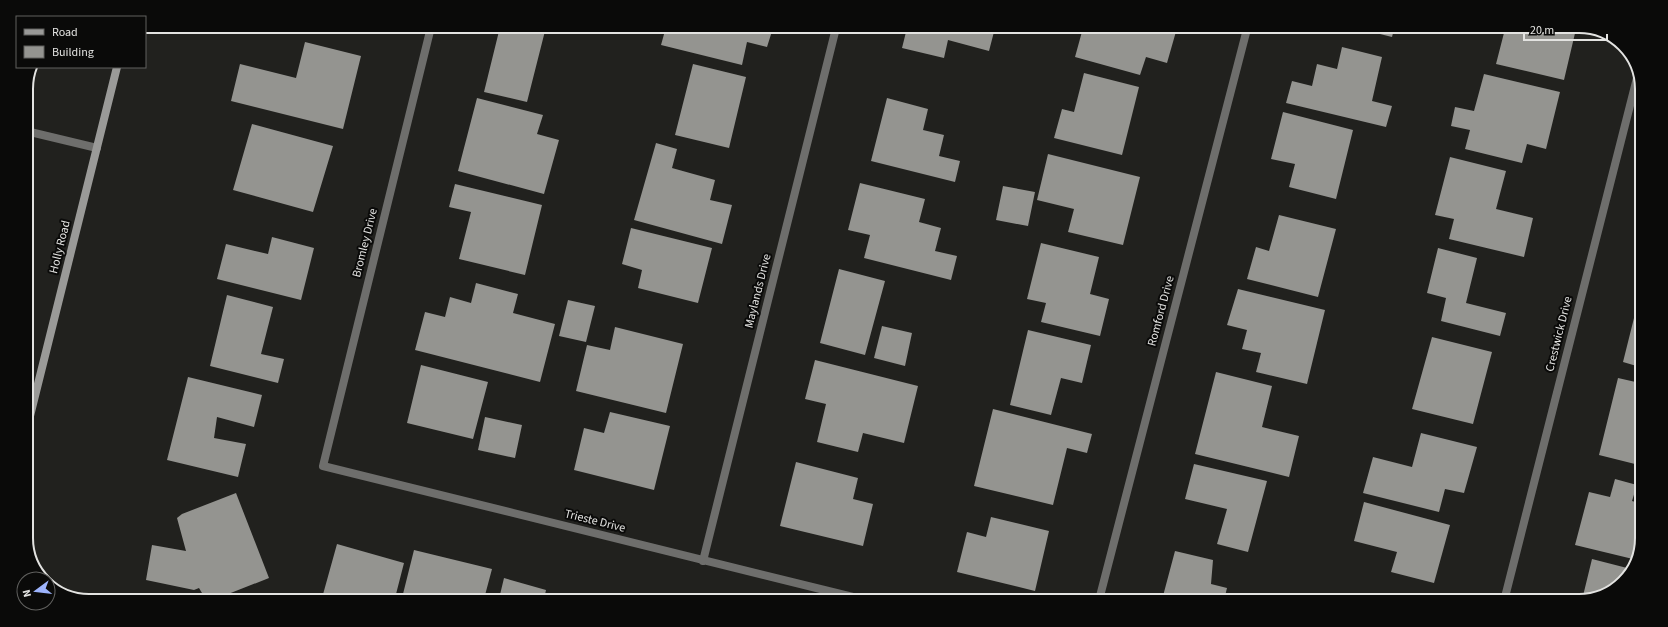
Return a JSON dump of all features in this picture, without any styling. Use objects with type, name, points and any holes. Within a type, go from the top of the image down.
[{"type":"main road","name":"Holly Road","points":[[33,404],[117,68]]},
{"type":"street","name":"Bromley Drive","points":[[323,466],[430,33]]},
{"type":"street","name":"Maylands Drive","points":[[703,561],[835,33]]},
{"type":"street","name":"Romford Drive","points":[[1101,594],[1246,33]]},
{"type":"street","name":"Crestwick Drive","points":[[1506,594],[1635,86]]},
{"type":"street","points":[[33,133],[97,148]]},
{"type":"street","name":"Trieste Drive","points":[[323,466],[840,594]]},
{"type":"building","points":[[499,33],[544,33],[527,102],[484,92]]},
{"type":"building","points":[[664,33],[771,33],[767,47],[747,42],[742,65],[661,45]]},
{"type":"building","points":[[906,33],[994,33],[989,51],[948,40],[944,58],[902,48]]},
{"type":"building","points":[[1082,33],[1176,33],[1167,63],[1146,57],[1140,75],[1075,57]]},
{"type":"building","points":[[1376,33],[1393,33],[1392,37]]},
{"type":"building","points":[[1504,33],[1575,33],[1564,80],[1496,64]]},
{"type":"building","points":[[305,42],[361,56],[343,129],[231,101],[240,64],[296,78]]},
{"type":"building","points":[[1342,47],[1382,57],[1372,101],[1392,106],[1386,127],[1286,103],[1292,81],[1312,86],[1317,64],[1337,69]]},
{"type":"building","points":[[693,64],[746,77],[729,148],[675,135]]},
{"type":"building","points":[[1084,73],[1139,87],[1122,155],[1054,138],[1062,109],[1074,112]]},
{"type":"building","points":[[1484,74],[1560,92],[1546,149],[1527,144],[1522,163],[1465,149],[1470,130],[1451,126],[1455,107],[1474,111]]},
{"type":"building","points":[[477,98],[543,115],[537,134],[559,140],[544,194],[458,171]]},
{"type":"building","points":[[887,98],[928,109],[923,130],[944,135],[939,156],[960,161],[955,182],[871,161]]},
{"type":"building","points":[[1283,112],[1353,130],[1336,199],[1289,187],[1295,164],[1271,159]]},
{"type":"building","points":[[252,124],[333,146],[313,212],[233,190]]},
{"type":"building","points":[[656,143],[677,149],[672,168],[715,180],[710,200],[732,205],[722,244],[634,220]]},
{"type":"building","points":[[1048,154],[1140,177],[1123,245],[1068,232],[1074,209],[1037,200]]},
{"type":"building","points":[[1450,157],[1506,171],[1496,209],[1533,218],[1524,257],[1449,239],[1454,219],[1435,215]]},
{"type":"building","points":[[860,183],[925,199],[919,222],[941,228],[935,251],[957,256],[951,280],[864,258],[870,235],[848,230]]},
{"type":"building","points":[[455,184],[542,205],[525,275],[459,259],[471,212],[449,207]]},
{"type":"building","points":[[1003,186],[1035,192],[1028,226],[996,220]]},
{"type":"building","points":[[1279,215],[1336,229],[1318,297],[1247,279],[1256,247],[1269,251]]},
{"type":"building","points":[[631,228],[712,248],[698,303],[638,288],[642,270],[622,264]]},
{"type":"building","points":[[272,237],[314,248],[301,300],[217,279],[226,244],[268,254]]},
{"type":"building","points":[[1041,243],[1099,257],[1090,294],[1109,299],[1100,336],[1041,322],[1046,303],[1027,299]]},
{"type":"building","points":[[1438,248],[1477,258],[1466,303],[1506,313],[1500,336],[1441,321],[1446,298],[1427,293]]},
{"type":"building","points":[[839,269],[885,281],[865,355],[820,343]]},
{"type":"building","points":[[476,283],[518,294],[513,313],[555,324],[540,382],[415,350],[425,312],[445,317],[450,297],[471,303]]},
{"type":"building","points":[[1238,289],[1325,310],[1307,384],[1256,372],[1261,353],[1242,349],[1247,330],[1227,325]]},
{"type":"building","points":[[227,295],[273,307],[261,354],[284,359],[278,383],[210,366]]},
{"type":"building","points":[[568,300],[595,306],[586,342],[559,336]]},
{"type":"building","points":[[1635,314],[1635,366],[1623,362]]},
{"type":"building","points":[[882,326],[912,333],[905,366],[874,358]]},
{"type":"building","points":[[615,327],[683,344],[666,413],[576,391],[587,345],[610,350]]},
{"type":"building","points":[[1028,330],[1091,345],[1082,383],[1061,378],[1051,415],[1010,405]]},
{"type":"building","points":[[1432,337],[1492,352],[1473,424],[1412,409]]},
{"type":"building","points":[[815,360],[918,386],[904,443],[863,433],[858,452],[817,442],[826,404],[805,399]]},
{"type":"building","points":[[421,365],[488,382],[473,439],[407,423]]},
{"type":"building","points":[[1216,372],[1272,386],[1262,427],[1299,436],[1289,477],[1195,454]]},
{"type":"building","points":[[188,377],[262,395],[254,427],[217,417],[214,438],[246,444],[238,477],[167,460]]},
{"type":"building","points":[[1618,378],[1635,382],[1635,464],[1599,455]]},
{"type":"building","points":[[993,409],[1092,434],[1087,453],[1067,448],[1053,505],[974,486]]},
{"type":"building","points":[[610,412],[670,426],[654,490],[574,470],[584,428],[604,433]]},
{"type":"building","points":[[485,417],[522,425],[515,458],[478,450]]},
{"type":"building","points":[[1421,433],[1477,447],[1464,493],[1445,489],[1439,512],[1363,493],[1373,457],[1412,467]]},
{"type":"building","points":[[796,462],[858,478],[853,499],[873,504],[863,546],[780,526]]},
{"type":"building","points":[[1194,464],[1267,481],[1248,552],[1217,544],[1227,509],[1185,499]]},
{"type":"building","points":[[1615,479],[1635,484],[1635,491],[1632,501],[1635,502],[1635,538],[1631,559],[1575,545],[1589,492],[1610,497]]},
{"type":"building","points":[[236,493],[269,578],[228,594],[203,594],[199,588],[194,590],[146,580],[152,545],[186,551],[177,518],[182,514]]},
{"type":"building","points":[[1364,502],[1450,525],[1434,583],[1391,572],[1397,552],[1354,541]]},
{"type":"building","points":[[991,517],[1049,531],[1035,591],[957,572],[967,532],[986,537]]},
{"type":"building","points":[[337,544],[404,563],[396,594],[323,594]]},
{"type":"building","points":[[414,550],[492,569],[485,594],[403,594]]},
{"type":"building","points":[[1175,551],[1213,560],[1211,584],[1227,588],[1226,594],[1164,594]]},
{"type":"building","points":[[1592,559],[1626,568],[1610,585],[1600,590],[1583,594]]},
{"type":"building","points":[[504,578],[546,590],[545,594],[500,594]]}]
